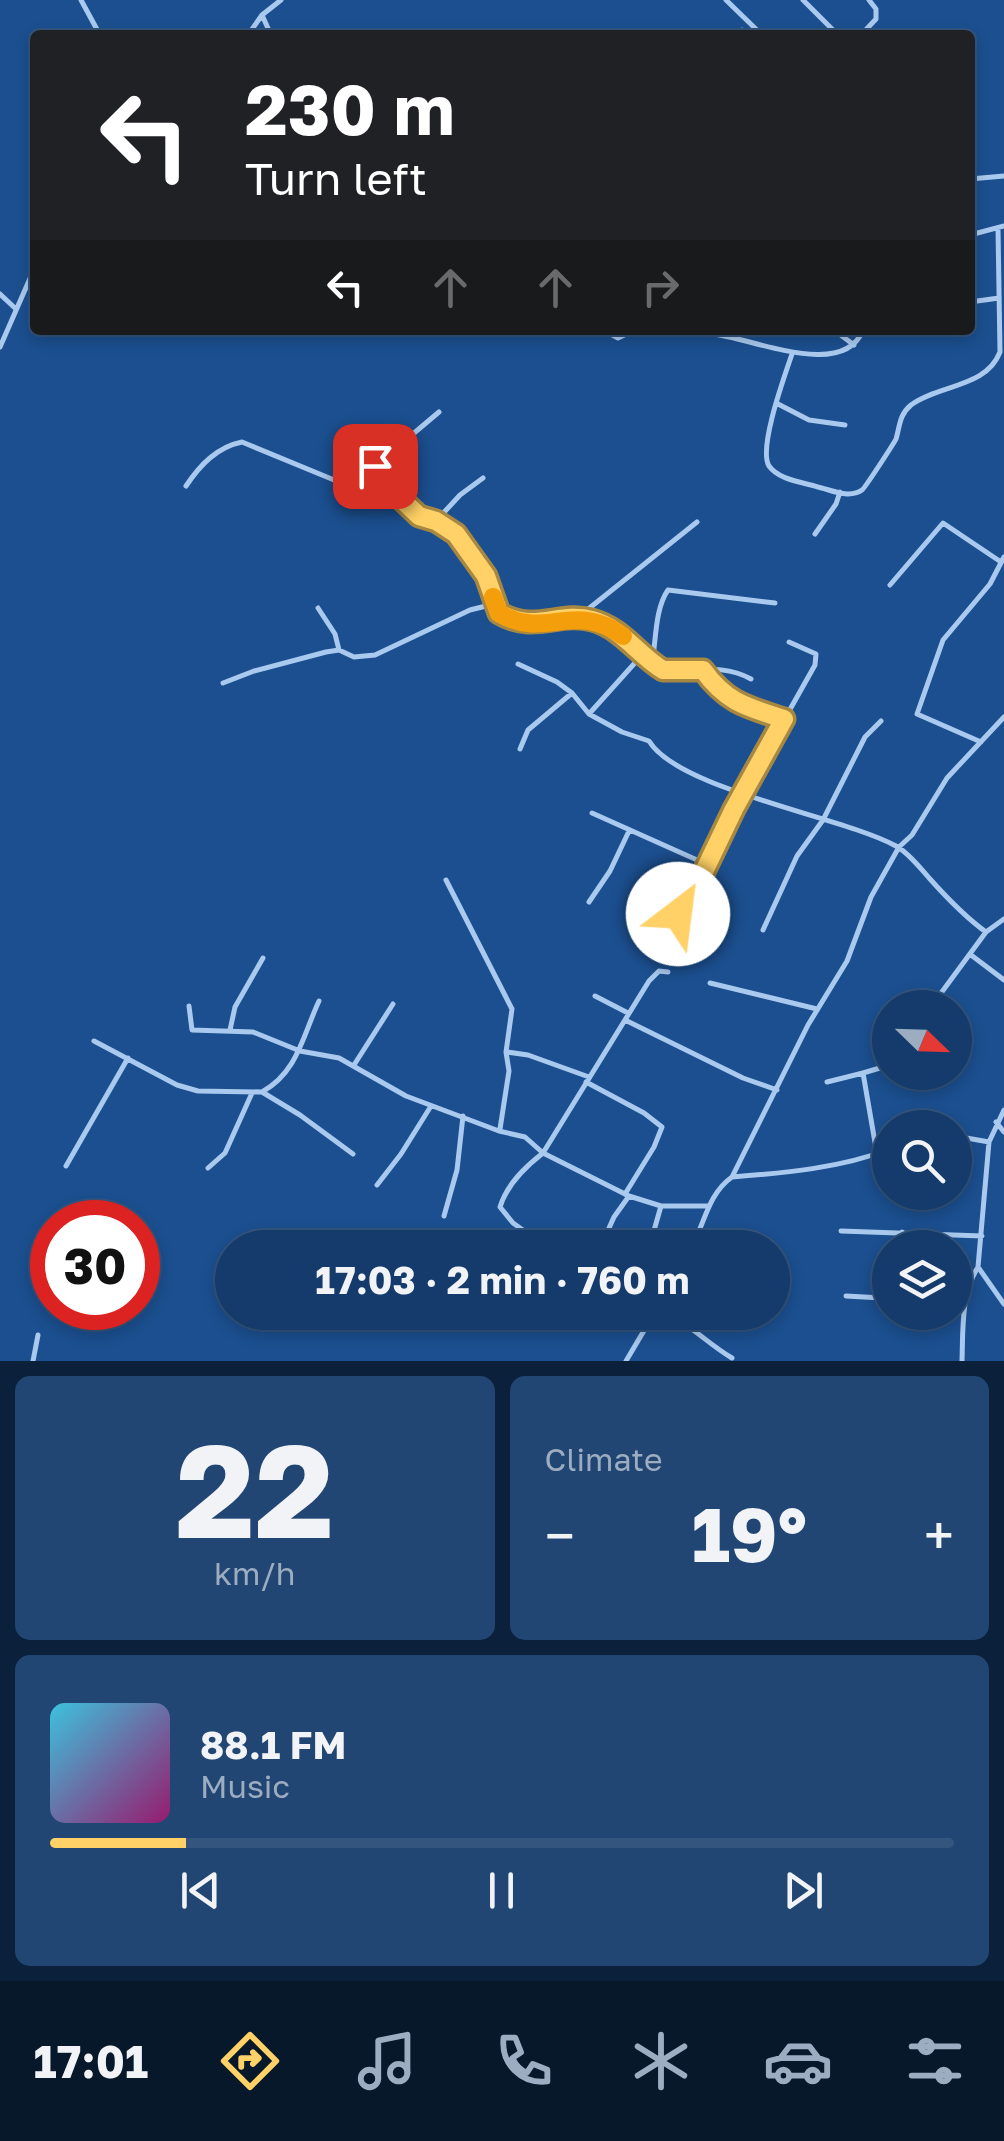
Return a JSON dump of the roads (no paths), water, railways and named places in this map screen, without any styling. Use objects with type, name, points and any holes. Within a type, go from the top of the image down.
[{"type":"street","points":[[81,0],[97,30]]},
{"type":"street","points":[[252,30],[262,15],[282,0]]},
{"type":"street","points":[[726,0],[757,30]]},
{"type":"street","points":[[803,0],[836,30]]},
{"type":"street","points":[[865,30],[876,20],[876,9],[869,0]]},
{"type":"street","points":[[262,15],[269,30]]},
{"type":"street","points":[[975,179],[1004,176]]},
{"type":"street","points":[[792,354],[768,438],[768,464],[782,476],[850,494],[862,490],[896,440],[898,425],[911,405],[990,370],[1000,352],[1001,227],[975,234]]},
{"type":"street","points":[[0,347],[30,278]]},
{"type":"street","points":[[0,294],[16,309]]},
{"type":"street","points":[[975,301],[998,298]]},
{"type":"street","points":[[704,335],[752,340],[792,354],[822,354],[854,345],[860,335]]},
{"type":"street","points":[[841,335],[854,345]]},
{"type":"street","points":[[778,404],[810,420],[845,424]]},
{"type":"street","points":[[186,486],[199,467],[226,445],[242,442],[339,482],[375,466],[440,412]]},
{"type":"street","points":[[375,466],[419,516],[456,534],[486,576],[499,613],[525,624],[577,618],[612,628],[663,670],[733,669],[751,679]]},
{"type":"street","points":[[436,521],[482,478]]},
{"type":"street","points":[[815,534],[840,492]]},
{"type":"street","points":[[577,618],[697,522]]},
{"type":"street","points":[[890,585],[943,523],[1002,560],[990,584],[944,640],[917,714],[982,742]]},
{"type":"street","points":[[652,664],[664,594],[668,590],[775,603]]},
{"type":"street","points":[[318,608],[340,650],[354,658],[374,654],[470,610],[494,604]]},
{"type":"street","points":[[666,921],[676,921],[679,906],[697,886],[818,658],[810,650],[789,642]]},
{"type":"street","points":[[223,683],[254,671],[340,650]]},
{"type":"street","points":[[588,714],[642,655]]},
{"type":"street","points":[[518,664],[544,674],[572,693],[588,714],[622,732],[643,737],[670,762],[898,847],[986,932]]},
{"type":"street","points":[[703,670],[726,697],[784,719]]},
{"type":"street","points":[[520,748],[528,730],[572,693]]},
{"type":"street","points":[[732,1178],[818,1009],[847,961],[871,897],[898,847],[912,835],[946,778],[1004,716]]},
{"type":"street","points":[[764,930],[796,856],[823,820],[866,737],[881,721]]},
{"type":"street","points":[[592,813],[706,864]]},
{"type":"street","points":[[589,902],[610,871],[629,831]]},
{"type":"street","points":[[446,880],[509,999],[509,1071],[499,1131]]},
{"type":"street","points":[[943,990],[986,932],[1004,919]]},
{"type":"street","points":[[970,954],[1004,980]]},
{"type":"street","points":[[230,1030],[236,1007],[263,958]]},
{"type":"street","points":[[523,1230],[500,1206],[506,1192],[542,1152],[655,973],[668,972]]},
{"type":"street","points":[[710,983],[818,1009]]},
{"type":"street","points":[[596,996],[743,1078],[778,1090]]},
{"type":"street","points":[[94,1041],[161,1078],[188,1088],[262,1092],[283,1075],[300,1051],[318,1001]]},
{"type":"street","points":[[353,1065],[392,1004]]},
{"type":"street","points":[[188,1006],[192,1030],[253,1032],[300,1051],[330,1056],[430,1106],[525,1137],[542,1152],[627,1195],[661,1206],[708,1206]]},
{"type":"street","points":[[506,1052],[528,1054],[588,1080],[662,1128],[608,1230]]},
{"type":"street","points":[[66,1166],[128,1058]]},
{"type":"street","points":[[827,1082],[872,1070]]},
{"type":"street","points":[[862,1073],[872,1127]]},
{"type":"street","points":[[262,1092],[300,1114],[353,1154]]},
{"type":"street","points":[[208,1168],[224,1153],[252,1093]]},
{"type":"street","points":[[377,1185],[430,1106]]},
{"type":"street","points":[[962,1361],[966,1296],[978,1267],[982,1236],[989,1142],[1004,1110]]},
{"type":"street","points":[[444,1216],[456,1170],[463,1116]]},
{"type":"street","points":[[996,1122],[1004,1132]]},
{"type":"street","points":[[972,1139],[989,1142]]},
{"type":"street","points":[[701,1230],[720,1186],[732,1178],[788,1173],[872,1155]]},
{"type":"street","points":[[654,1230],[661,1206]]},
{"type":"street","points":[[841,1231],[872,1232]]},
{"type":"street","points":[[972,1236],[982,1236]]},
{"type":"street","points":[[978,1267],[1004,1304]]},
{"type":"street","points":[[846,1296],[872,1297]]},
{"type":"street","points":[[627,1361],[645,1330]]},
{"type":"street","points":[[691,1330],[732,1358]]},
{"type":"street","points":[[33,1361],[38,1335]]}]
